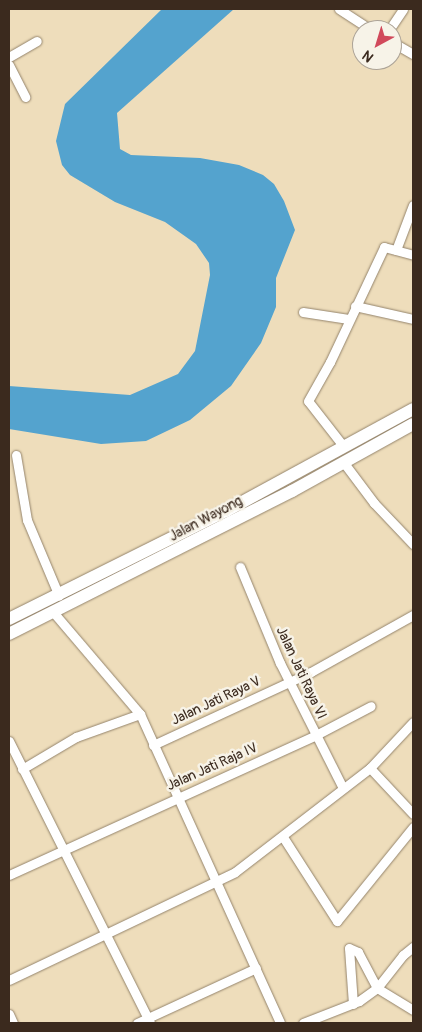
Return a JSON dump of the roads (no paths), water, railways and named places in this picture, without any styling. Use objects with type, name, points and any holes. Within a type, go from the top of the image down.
[{"type":"main road","name":"Jalan Wayong","points":[[9,619],[59,596],[413,409]]},
{"type":"main road","name":"Jalan Wayong","points":[[9,634],[54,613],[344,463],[413,424]]},
{"type":"street","points":[[339,9],[356,20]]},
{"type":"street","points":[[396,20],[403,9]]},
{"type":"street","points":[[9,57],[37,40]]},
{"type":"street","points":[[402,48],[413,54]]},
{"type":"street","points":[[9,65],[25,97]]},
{"type":"street","points":[[396,250],[413,205]]},
{"type":"street","points":[[344,447],[308,401],[330,362],[348,320],[384,247],[413,254]]},
{"type":"street","points":[[355,306],[413,319]]},
{"type":"street","points":[[303,312],[348,320]]},
{"type":"street","points":[[16,455],[27,520],[59,596]]},
{"type":"street","points":[[344,463],[374,503],[413,544]]},
{"type":"street","name":"Jalan Jati Raya VI","points":[[240,566],[314,736],[342,788]]},
{"type":"street","points":[[54,613],[140,714],[214,882],[256,968],[280,1023]]},
{"type":"street","name":"Jalan Jati Raya V","points":[[154,746],[290,682],[413,615]]},
{"type":"street","name":"Jalan Jati Raja IV","points":[[9,875],[314,736],[371,706]]},
{"type":"street","points":[[22,769],[76,737],[140,714]]},
{"type":"street","points":[[9,980],[214,882],[283,837],[342,788],[370,768],[413,722]]},
{"type":"street","points":[[9,741],[148,1021]]},
{"type":"street","points":[[370,768],[413,814]]},
{"type":"street","points":[[283,837],[337,921],[413,828]]},
{"type":"street","points":[[303,1023],[353,1004],[377,988],[403,955],[413,947]]},
{"type":"street","points":[[353,1004],[349,948],[358,952],[377,988],[413,1010]]},
{"type":"street","points":[[137,1023],[148,1021],[256,968]]},
{"type":"street","points":[[9,1014],[13,1023]]},
{"type":"water","points":[[162,9],[234,9],[117,113],[120,149],[131,155],[200,158],[239,165],[263,175],[274,184],[284,201],[295,230],[276,278],[276,307],[261,343],[231,386],[190,420],[146,441],[101,444],[9,429],[9,386],[130,395],[178,374],[195,351],[210,275],[209,263],[196,244],[165,222],[115,202],[70,175],[62,165],[56,141],[65,104]]}]
